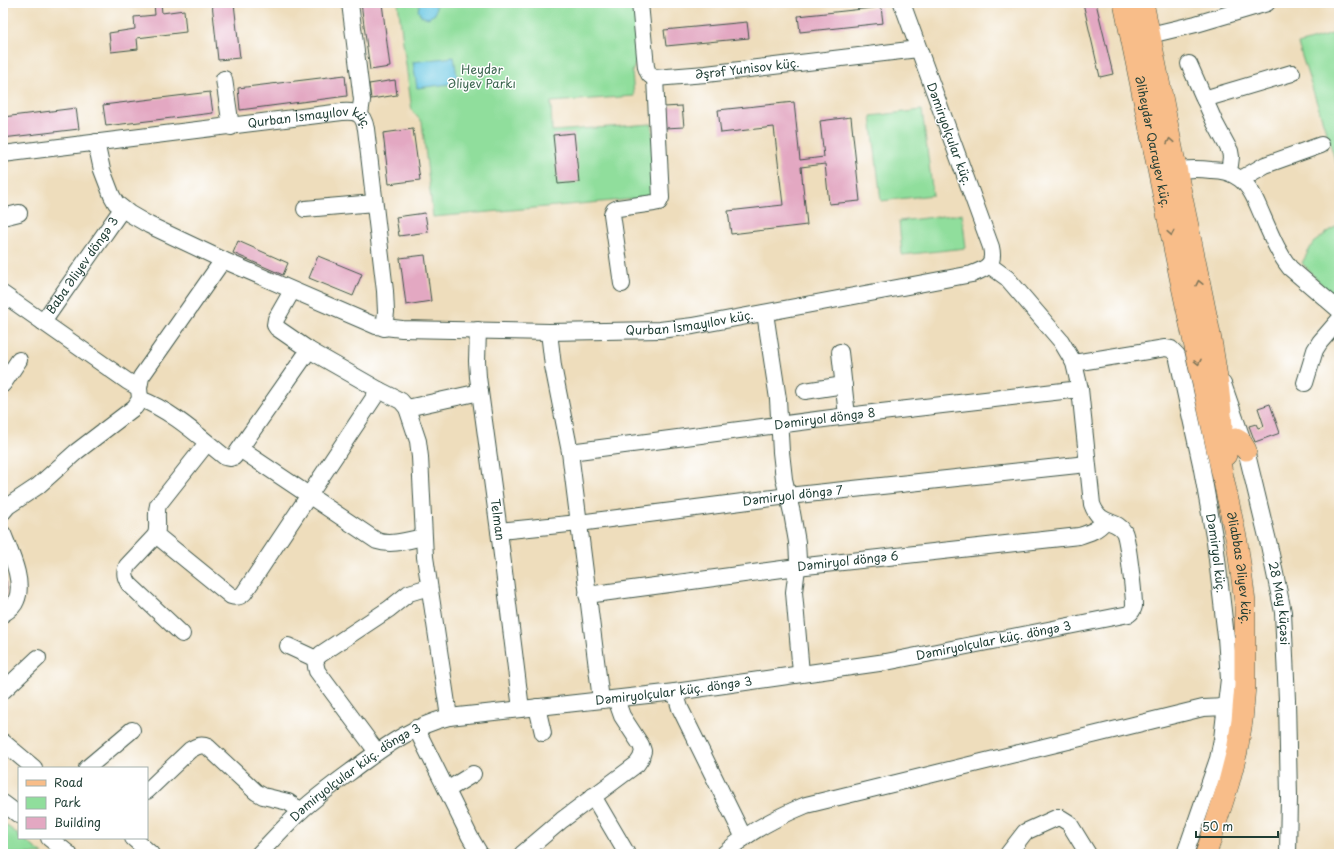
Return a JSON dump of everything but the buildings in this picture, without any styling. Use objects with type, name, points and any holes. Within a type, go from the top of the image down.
[{"type":"main road","name":"Əliheydər Qarayev küç.","points":[[1124,3],[1145,41]]},
{"type":"main road","name":"Əliheydər Qarayev küç.","points":[[1143,3],[1145,41],[1167,172],[1180,282]]},
{"type":"main road","name":"Əliheydər Qarayev küç.","points":[[1167,172],[1216,362]]},
{"type":"main road","points":[[1180,282],[1216,362],[1226,454],[1248,580],[1252,630],[1251,685],[1248,721],[1243,752],[1212,854]]},
{"type":"main road","name":"Əliabbas Əliyev küç.","points":[[1180,282],[1237,542],[1245,602],[1245,686],[1242,721],[1230,782],[1206,854]]},
{"type":"main road","points":[[1226,454],[1228,443],[1232,439],[1236,439],[1241,442],[1246,450]]},
{"type":"street","points":[[350,3],[362,100],[360,114]]},
{"type":"street","points":[[622,284],[612,214],[614,210],[618,208],[659,202],[661,198],[655,78],[650,77],[646,68],[640,3]]},
{"type":"street","name":"Dəmiryolçular küç.","points":[[902,3],[991,246],[992,257],[989,265]]},
{"type":"street","points":[[1145,41],[1267,3]]},
{"type":"street","name":"Əşrəf Yunisov küç.","points":[[655,78],[706,74],[918,49]]},
{"type":"street","points":[[1189,64],[1204,99],[1230,150],[1230,165],[1234,176],[1255,199],[1284,261],[1290,268],[1339,310]]},
{"type":"street","points":[[1204,99],[1292,73]]},
{"type":"street","points":[[224,79],[231,126]]},
{"type":"street","name":"Qurban İsmayılov küç.","points":[[3,154],[342,112],[360,114],[363,118],[366,129],[385,296],[386,312],[384,328]]},
{"type":"street","name":"Qurban İsmayılov küç.","points":[[96,142],[106,184],[114,199],[122,209],[149,225],[223,260],[367,324],[384,328],[549,332],[672,329],[972,274],[981,271],[989,265]]},
{"type":"street","points":[[1234,176],[1321,145]]},
{"type":"street","name":"Əliheydər Qarayev küç.","points":[[1167,172],[1197,168],[1234,176]]},
{"type":"street","points":[[305,209],[374,203]]},
{"type":"street","name":"Baba Əliyev döngə 3","points":[[44,322],[122,209]]},
{"type":"street","points":[[3,217],[19,212]]},
{"type":"street","points":[[5,504],[38,486],[76,452],[135,407],[140,394],[141,377],[223,260]]},
{"type":"street","points":[[989,265],[1007,278],[1061,341],[1074,363],[1080,389],[1092,504],[1098,516],[1105,521]]},
{"type":"street","points":[[292,291],[276,319],[275,325],[277,328],[309,350],[401,401],[407,408],[418,441],[423,537],[429,587],[449,717]]},
{"type":"street","points":[[3,294],[127,381],[140,394],[225,457],[230,458],[240,449],[309,350]]},
{"type":"street","points":[[765,313],[778,399],[784,479],[797,542],[797,567],[794,592],[801,673]]},
{"type":"street","points":[[1305,383],[1318,346],[1339,320]]},
{"type":"street","name":"Telman","points":[[478,330],[477,362],[480,392],[499,531],[529,708],[543,733]]},
{"type":"street","points":[[522,854],[557,824],[637,764],[643,751],[641,745],[622,716],[608,699],[587,595],[570,452],[553,366],[549,332]]},
{"type":"street","name":"Dəmiryol küç.","points":[[1074,363],[1165,348],[1171,349],[1177,355],[1201,464],[1216,542],[1229,679],[1222,739],[1218,759],[1185,854]]},
{"type":"street","points":[[840,352],[847,416]]},
{"type":"street","points":[[3,384],[19,360]]},
{"type":"street","name":"28 May küçəsi","points":[[1216,362],[1246,450],[1269,545],[1283,612],[1287,700],[1289,797],[1288,854]]},
{"type":"street","points":[[804,391],[844,385]]},
{"type":"street","name":"Dəmiryol döngə 8","points":[[570,452],[780,424],[1080,389]]},
{"type":"street","points":[[156,535],[231,596],[240,596],[248,587],[379,390]]},
{"type":"street","points":[[407,408],[480,392]]},
{"type":"street","points":[[182,634],[129,584],[125,572],[127,566],[156,535],[158,528],[156,511],[158,505],[207,443]]},
{"type":"street","points":[[240,449],[378,541],[384,543],[400,542],[423,537]]},
{"type":"street","name":"Dəmiryol döngə 7","points":[[499,531],[579,523],[788,496],[1087,464]]},
{"type":"street","name":"Dəmiryol döngə 6","points":[[587,595],[797,567],[1079,536],[1101,527],[1105,521]]},
{"type":"street","name":"Dəmiryolçular küç. döngə 3","points":[[259,854],[301,811],[340,779],[377,752],[416,728],[449,717],[675,692],[886,662],[1130,614],[1134,608],[1130,566],[1124,532],[1116,524],[1105,521]]},
{"type":"street","points":[[3,534],[13,560],[18,588],[14,605],[3,614]]},
{"type":"street","points":[[377,752],[324,682],[317,671],[315,663],[316,658],[389,609],[409,593],[429,587]]},
{"type":"street","points":[[288,646],[316,658]]},
{"type":"street","points":[[3,691],[38,658]]},
{"type":"street","points":[[675,692],[680,708],[744,838]]},
{"type":"street","points":[[724,854],[744,838],[767,823],[806,805],[1203,708],[1226,707]]},
{"type":"street","points":[[416,728],[470,837],[480,854]]},
{"type":"street","points":[[89,767],[132,730]]},
{"type":"street","points":[[3,742],[33,767]]},
{"type":"street","points":[[148,790],[190,750],[197,745],[203,745],[208,747],[256,792],[263,796],[288,802],[301,811]]},
{"type":"street","points":[[447,790],[473,774]]},
{"type":"street","points":[[593,796],[627,854]]},
{"type":"street","points":[[3,803],[18,814]]},
{"type":"street","points":[[1008,854],[1025,832],[1056,818],[1061,818],[1069,823],[1088,854]]},
{"type":"street","points":[[50,839],[69,854]]},
{"type":"street","points":[[134,839],[151,854]]},
{"type":"green space","name":"Heydər Əliyev Parkı","points":[[398,3],[634,3],[640,52],[632,72],[634,96],[551,102],[552,131],[652,124],[657,197],[433,217],[422,122],[412,111]]},
{"type":"green space","points":[[1339,32],[1339,172],[1298,44]]},
{"type":"green space","points":[[922,110],[933,195],[881,201],[871,116]]},
{"type":"green space","points":[[962,214],[966,248],[902,255],[899,221]]},
{"type":"green space","points":[[1339,224],[1339,302],[1302,263],[1313,243]]},
{"type":"green space","points":[[3,823],[18,834],[18,839],[23,839],[43,854],[3,854]]},
{"type":"water","points":[[420,3],[434,3],[436,7],[435,14],[428,18],[421,16],[418,10]]},
{"type":"water","points":[[454,57],[458,83],[417,88],[413,62]]}]
